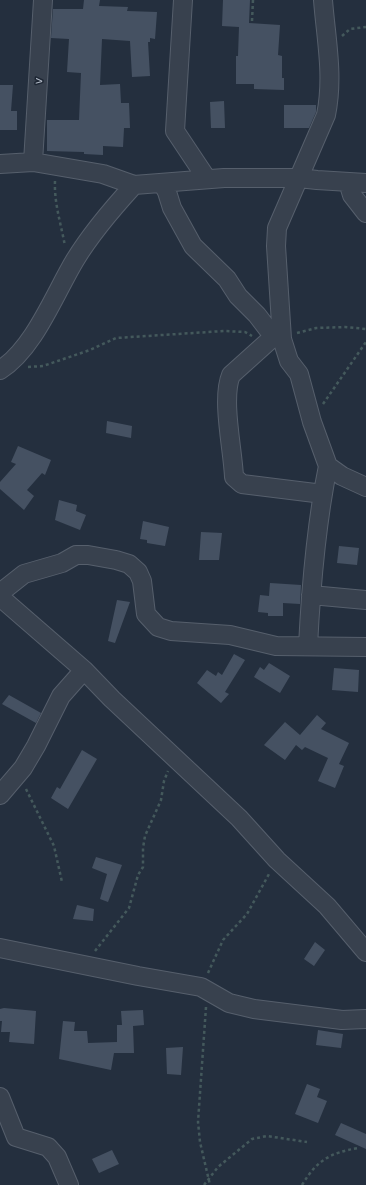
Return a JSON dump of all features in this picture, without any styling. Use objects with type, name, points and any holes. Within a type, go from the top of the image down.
[{"type":"street","name":"v","points":[[33,162],[43,0]]},
{"type":"street","points":[[183,0],[175,131],[206,179]]},
{"type":"street","points":[[323,0],[327,47],[330,57],[330,82],[326,115],[277,228],[275,337],[231,376],[228,383],[228,412],[234,477],[242,484],[323,494]]},
{"type":"street","points":[[0,164],[33,162],[103,174],[134,185],[206,179],[299,178],[366,183]]},
{"type":"street","points":[[162,182],[172,208],[193,246],[227,279],[238,296],[257,315],[275,337],[299,374],[312,422],[328,466],[323,494],[311,595],[308,646]]},
{"type":"street","points":[[348,182],[352,195],[366,213]]},
{"type":"street","points":[[1,369],[14,359],[44,319],[68,273],[105,216],[134,185]]},
{"type":"street","points":[[328,466],[342,476],[366,487]]},
{"type":"street","points":[[0,593],[24,574],[62,563],[76,555],[88,555],[130,564],[138,572],[142,581],[146,614],[158,627],[171,631],[230,635],[276,646],[366,647]]},
{"type":"street","points":[[311,595],[366,600]]},
{"type":"street","points":[[0,597],[84,670],[112,699],[239,818],[277,860],[327,906],[366,952]]},
{"type":"street","points":[[0,795],[13,782],[36,746],[56,702],[84,670]]},
{"type":"street","points":[[0,948],[85,964],[138,976],[201,987],[229,1003],[254,1009],[342,1020],[366,1019]]},
{"type":"street","points":[[0,1097],[16,1136],[48,1147],[57,1158],[69,1185]]},
{"type":"path","points":[[252,0],[252,21]]},
{"type":"path","points":[[327,47],[350,29],[366,27]]},
{"type":"path","points":[[61,168],[55,177],[54,193],[65,246],[68,273]]},
{"type":"path","points":[[1,369],[43,366],[90,350],[116,338],[233,331],[275,337],[316,328],[345,327],[366,329]]},
{"type":"path","points":[[312,422],[366,342]]},
{"type":"path","points":[[85,964],[106,935],[129,908],[138,875],[143,867],[142,855],[145,836],[160,800],[164,781],[172,766],[181,763]]},
{"type":"path","points":[[13,782],[25,788],[31,797],[54,846],[62,882]]},
{"type":"path","points":[[210,1185],[200,1142],[198,1122],[206,1020],[206,1007],[200,990],[224,940],[247,914],[277,860]]},
{"type":"path","points":[[204,1185],[218,1167],[252,1139],[267,1136],[307,1142]]},
{"type":"path","points":[[302,1185],[312,1169],[323,1160],[337,1152],[358,1148]]},
{"type":"building","points":[[84,0],[100,0],[99,6],[128,7],[127,11],[157,12],[155,39],[150,38],[150,42],[148,42],[150,76],[132,77],[130,41],[102,39],[100,85],[120,84],[121,103],[129,103],[130,128],[124,128],[123,147],[103,146],[103,155],[84,154],[84,152],[47,151],[47,120],[79,120],[81,73],[67,72],[69,39],[51,38],[53,9],[83,9]]},
{"type":"building","points":[[223,0],[250,0],[249,23],[280,25],[278,55],[282,56],[282,78],[284,78],[284,90],[254,89],[254,84],[236,84],[236,56],[238,56],[239,27],[222,26]]},
{"type":"building","points":[[0,85],[13,85],[11,111],[17,111],[17,130],[0,130]]},
{"type":"building","points":[[224,101],[225,128],[211,128],[210,102]]},
{"type":"building","points":[[284,105],[316,105],[316,112],[309,128],[284,128]]},
{"type":"building","points":[[107,421],[132,426],[131,438],[106,433]]},
{"type":"building","points":[[18,446],[51,460],[45,475],[42,473],[27,490],[34,496],[24,510],[0,489],[0,482],[16,464],[11,462]]},
{"type":"building","points":[[59,500],[77,505],[76,511],[86,515],[80,530],[55,520]]},
{"type":"building","points":[[143,521],[169,527],[165,546],[147,543],[147,540],[140,539]]},
{"type":"building","points":[[201,532],[222,533],[219,560],[199,560]]},
{"type":"building","points":[[339,546],[359,548],[357,565],[337,563]]},
{"type":"building","points":[[270,583],[301,585],[300,604],[283,603],[283,616],[268,616],[268,613],[258,612],[260,595],[269,596]]},
{"type":"building","points":[[117,600],[130,602],[115,643],[108,641]]},
{"type":"building","points":[[234,654],[245,660],[225,692],[229,694],[221,703],[197,683],[207,670],[216,676],[218,672],[222,675]]},
{"type":"building","points":[[269,663],[290,676],[280,693],[254,677],[260,667],[264,670]]},
{"type":"building","points":[[334,668],[359,670],[358,692],[332,690]]},
{"type":"building","points":[[9,695],[41,713],[36,723],[2,704]]},
{"type":"building","points":[[317,715],[326,723],[321,729],[349,743],[339,764],[344,766],[335,788],[318,781],[328,758],[305,747],[302,750],[296,745],[285,760],[264,745],[285,722],[300,735]]},
{"type":"building","points":[[82,750],[97,759],[68,809],[51,798],[57,787],[60,789]]},
{"type":"building","points":[[96,857],[122,865],[108,902],[100,899],[107,874],[92,868]]},
{"type":"building","points":[[77,905],[94,909],[93,921],[73,919]]},
{"type":"building","points":[[315,942],[325,950],[314,966],[304,959]]},
{"type":"building","points":[[4,1008],[36,1011],[34,1044],[9,1042],[10,1032],[1,1032],[2,1021],[0,1021],[0,1009]]},
{"type":"building","points":[[143,1010],[144,1025],[133,1026],[134,1053],[114,1053],[111,1070],[59,1059],[63,1021],[75,1022],[74,1031],[87,1031],[88,1043],[117,1042],[117,1025],[122,1025],[121,1011]]},
{"type":"building","points":[[318,1030],[343,1034],[341,1048],[316,1045]]},
{"type":"building","points":[[183,1047],[181,1075],[167,1074],[166,1048]]},
{"type":"building","points":[[307,1084],[320,1089],[317,1097],[327,1101],[318,1123],[295,1114]]},
{"type":"building","points":[[341,1123],[366,1134],[366,1149],[335,1135]]},
{"type":"building","points":[[112,1150],[119,1164],[99,1173],[92,1159]]}]
